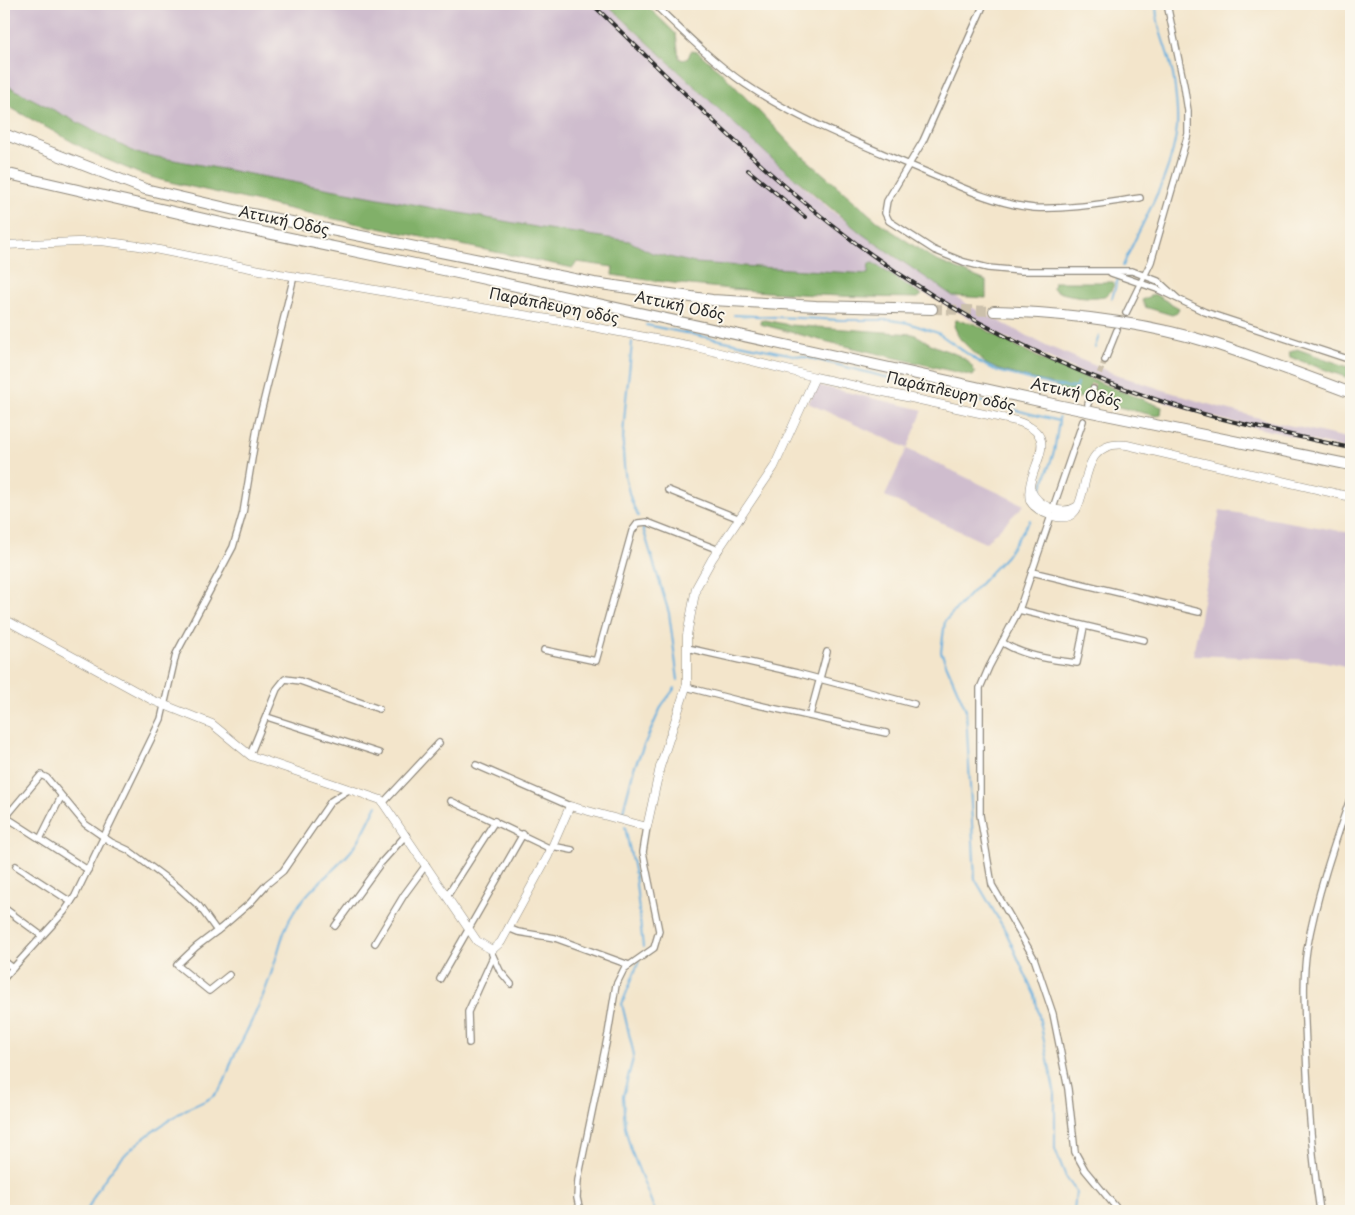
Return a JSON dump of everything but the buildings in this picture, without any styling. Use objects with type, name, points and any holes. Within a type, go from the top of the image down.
[{"type":"highway","name":"Αττική Οδός","points":[[4,134],[145,189],[252,214],[594,283],[712,300],[816,306],[932,309]]},
{"type":"highway","name":"Αττική Οδός","points":[[4,172],[248,229],[453,272],[1081,410],[1351,465]]},
{"type":"highway","points":[[994,311],[1091,319],[1171,333],[1214,344],[1351,393]]},
{"type":"street","points":[[654,4],[705,53],[769,99],[808,119],[910,165],[1009,204],[1035,208],[1062,207],[1140,198]]},
{"type":"street","points":[[984,4],[934,118],[910,165],[887,201],[885,213],[889,220],[934,250],[964,262],[988,268],[1111,273],[1132,271],[1158,280],[1177,298]]},
{"type":"street","points":[[1126,313],[1145,275],[1158,242],[1188,134],[1186,94],[1167,4]]},
{"type":"street","name":"Παράπλευρη οδός","points":[[4,245],[101,241],[572,323],[692,346],[815,377],[960,408],[1028,425],[1035,429],[1042,440],[1041,453],[1030,484],[1034,497],[1052,512]]},
{"type":"street","points":[[1111,273],[1141,283],[1205,312],[1351,360]]},
{"type":"street","points":[[4,978],[71,902],[161,719],[176,654],[226,561],[237,534],[248,488],[257,428],[294,276]]},
{"type":"street","points":[[1105,360],[1117,330]]},
{"type":"street","points":[[580,1211],[577,1198],[578,1180],[618,978],[629,965],[654,948],[659,931],[643,852],[660,767],[686,687],[688,673],[686,648],[696,588],[774,467],[815,377]]},
{"type":"street","points":[[1088,404],[1094,389]]},
{"type":"street","points":[[1083,421],[1019,610],[982,682],[979,699],[980,815],[989,874],[996,893],[1034,958],[1058,1033],[1077,1157],[1085,1170],[1119,1211]]},
{"type":"street","points":[[1052,512],[1070,511],[1080,502],[1093,457],[1103,447],[1114,444],[1351,497]]},
{"type":"street","points":[[668,490],[740,519]]},
{"type":"street","points":[[544,650],[596,662],[632,531],[638,523],[647,522],[719,550]]},
{"type":"street","points":[[1032,572],[1199,612]]},
{"type":"street","points":[[1019,610],[1144,640]]},
{"type":"street","points":[[4,619],[107,676],[164,704],[212,724],[250,755],[271,764],[372,795],[384,802],[477,941],[492,954],[511,984]]},
{"type":"street","points":[[1002,642],[1012,649],[1077,663],[1084,627]]},
{"type":"street","points":[[686,648],[819,679],[914,704]]},
{"type":"street","points":[[810,715],[827,652]]},
{"type":"street","points":[[250,755],[282,681],[290,678],[379,709]]},
{"type":"street","points":[[686,687],[740,701],[886,733]]},
{"type":"street","points":[[267,717],[379,753]]},
{"type":"street","points":[[384,802],[439,743]]},
{"type":"street","points":[[476,765],[570,806],[647,827]]},
{"type":"street","points":[[88,870],[40,840],[7,816],[41,775],[46,778],[61,797],[93,830],[128,850],[178,887],[199,906],[217,931]]},
{"type":"street","points":[[229,975],[208,991],[177,965],[250,903],[267,884],[283,871],[331,801],[350,789]]},
{"type":"street","points":[[1320,1211],[1308,1103],[1305,1024],[1307,949],[1335,843],[1351,796]]},
{"type":"street","points":[[40,840],[61,797]]},
{"type":"street","points":[[451,801],[552,848],[572,850]]},
{"type":"street","points":[[469,1043],[468,1012],[492,954],[501,942],[552,848],[570,806]]},
{"type":"street","points":[[447,896],[494,821]]},
{"type":"street","points":[[93,830],[109,827]]},
{"type":"street","points":[[440,979],[523,834]]},
{"type":"street","points":[[334,926],[380,864],[406,835]]},
{"type":"street","points":[[375,943],[404,895],[426,865]]},
{"type":"street","points":[[16,866],[71,902]]},
{"type":"street","points":[[4,908],[42,936]]},
{"type":"street","points":[[508,928],[518,932],[555,938],[629,965]]},
{"type":"street","points":[[4,961],[13,968]]},
{"type":"shaded area","points":[[4,4],[606,4],[771,158],[832,211],[893,256],[973,308],[1045,345],[1120,376],[1204,403],[1274,422],[1351,439],[1351,450],[1220,419],[1101,381],[1003,337],[921,293],[873,263],[869,263],[869,274],[695,263],[652,253],[629,241],[541,228],[136,153],[4,84]]},
{"type":"shaded area","points":[[817,385],[923,410],[907,449],[1024,505],[985,543],[885,496],[907,448],[808,403]]},
{"type":"shaded area","points":[[1220,510],[1351,533],[1351,648],[1345,666],[1317,660],[1193,655]]},
{"type":"green space","points":[[607,4],[645,4],[676,34],[679,58],[683,60],[688,58],[691,51],[698,52],[720,71],[797,151],[877,221],[935,260],[986,281],[986,298],[953,296],[862,234],[771,158]]},
{"type":"green space","points":[[4,84],[136,153],[541,228],[629,241],[652,253],[695,263],[868,274],[869,263],[873,263],[922,295],[918,298],[803,294],[726,289],[612,275],[613,267],[577,262],[573,268],[325,217],[161,180],[138,173],[96,155],[4,104]]},
{"type":"green space","points":[[1054,282],[1113,282],[1114,284],[1104,296],[1085,297],[1070,295],[1053,289]]},
{"type":"green space","points":[[1154,294],[1179,308],[1177,313],[1172,315],[1145,307],[1142,300]]},
{"type":"green space","points":[[765,320],[789,325],[913,334],[930,344],[963,358],[975,373],[973,376],[760,324],[760,321]]},
{"type":"green space","points":[[956,320],[975,324],[1047,362],[1162,407],[1161,414],[1157,416],[1118,407],[1093,397],[1074,398],[1052,384],[999,370],[986,364],[960,339],[954,326]]},
{"type":"green space","points":[[1297,349],[1351,368],[1351,379],[1290,357],[1289,353]]},
{"type":"waterway","points":[[1123,266],[1163,181],[1174,145],[1177,127],[1177,104],[1172,71],[1158,24],[1156,4]]},
{"type":"waterway","points":[[1112,298],[1118,279]]},
{"type":"waterway","points":[[734,315],[842,320],[891,320],[908,323],[938,333],[979,362],[997,371],[1052,385],[1075,388]]},
{"type":"waterway","points":[[646,325],[818,360],[1059,421],[1059,418]]},
{"type":"waterway","points":[[1095,347],[1099,336]]},
{"type":"waterway","points":[[632,342],[623,430],[623,453],[630,496],[638,516]]},
{"type":"waterway","points":[[1073,396],[1077,384]]},
{"type":"waterway","points":[[1039,496],[1054,452],[1059,421]]},
{"type":"waterway","points":[[1030,520],[1006,556],[945,621],[941,652],[966,710],[975,879],[1006,932],[1035,996],[1055,1095],[1055,1149],[1066,1177],[1076,1191],[1074,1211]]},
{"type":"waterway","points":[[642,525],[669,613],[678,680]]},
{"type":"waterway","points":[[622,815],[634,768],[662,705],[675,688]]},
{"type":"waterway","points":[[87,1211],[105,1178],[127,1153],[169,1120],[210,1098],[222,1086],[233,1058],[265,991],[290,919],[307,895],[355,846],[377,805]]},
{"type":"waterway","points":[[625,827],[635,875],[643,947]]},
{"type":"waterway","points":[[639,961],[622,1004],[634,1055],[623,1096],[625,1127],[631,1150],[655,1211]]},
{"type":"tunnel","points":[[932,309],[994,311]]},
{"type":"tunnel","points":[[1093,389],[1105,360]]},
{"type":"railway","points":[[592,4],[709,117],[769,172],[831,224],[918,286],[964,314],[1059,362],[1109,383],[1160,401],[1211,416],[1351,448]]},
{"type":"railway","points":[[748,170],[805,217]]}]
